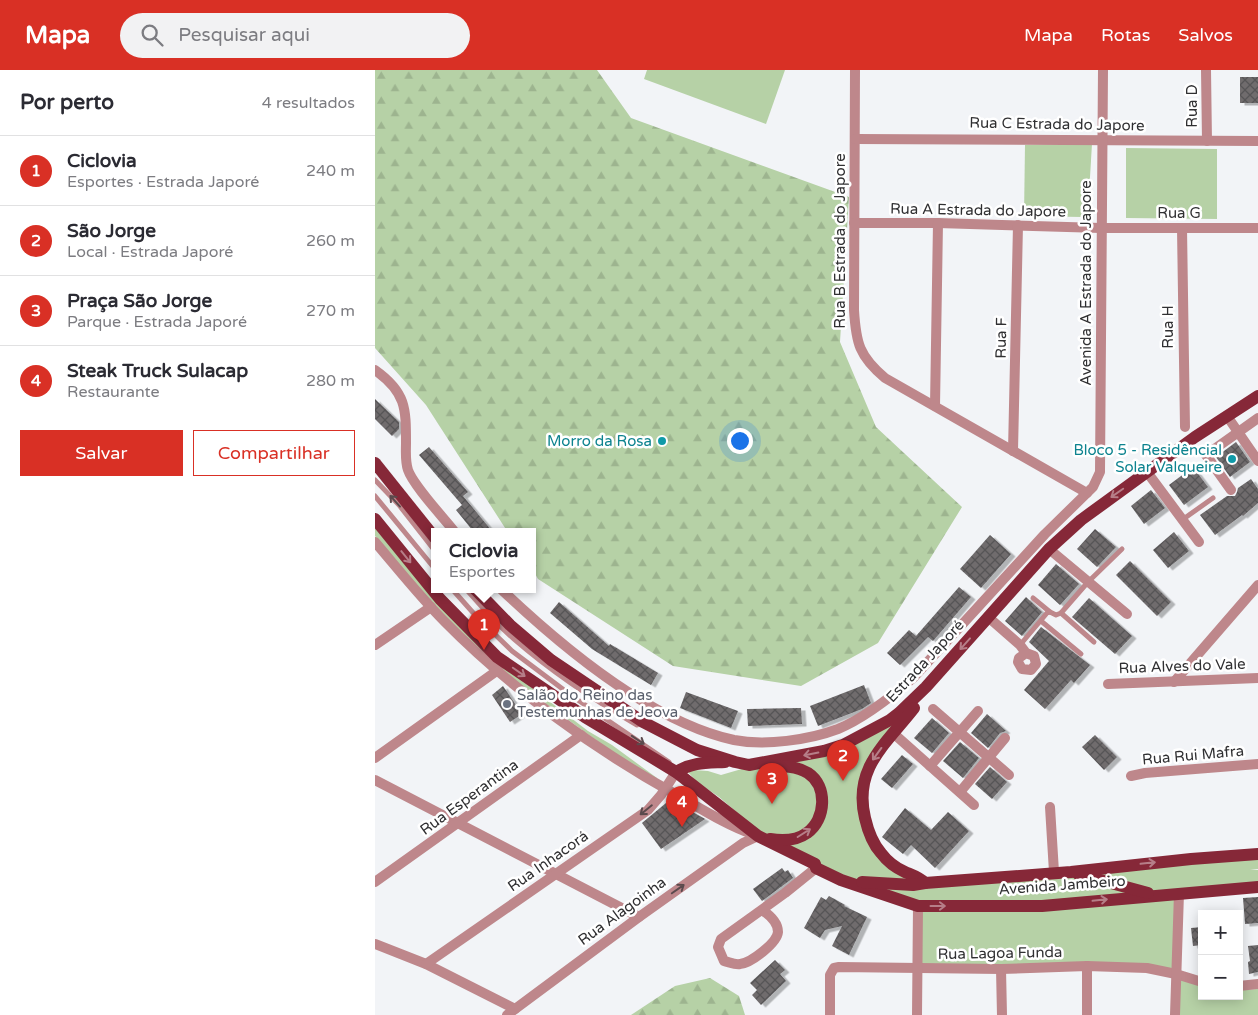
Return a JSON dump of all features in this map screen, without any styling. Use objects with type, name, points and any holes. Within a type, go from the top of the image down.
[{"type":"main road","name":"Estrada Japoré","points":[[479,593],[510,625],[544,654],[643,722],[697,750],[735,762],[749,764],[824,752],[843,745],[890,720],[906,708],[1049,549],[1081,520],[1258,396]]},
{"type":"main road","points":[[375,464],[431,533]]},
{"type":"main road","points":[[375,519],[431,588]]},
{"type":"main road","points":[[435,593],[497,657],[585,718],[675,772],[758,836],[815,864],[816,868],[841,880]]},
{"type":"main road","points":[[925,882],[921,878],[896,867],[881,853],[871,837],[862,798],[868,767],[876,753],[918,703],[927,686]]},
{"type":"main road","points":[[675,772],[687,765],[735,762]]},
{"type":"main road","points":[[749,764],[792,767],[810,774],[816,780],[823,802],[822,812],[808,833],[790,840],[758,836]]},
{"type":"main road","name":"Avenida Jambeiro","points":[[841,880],[913,885],[925,882],[1071,872],[1258,854]]},
{"type":"main road","points":[[1071,872],[1155,895]]},
{"type":"main road","name":"Avenida Jambeiro","points":[[841,880],[918,906],[1042,906],[1258,887]]},
{"type":"street","name":"Rua B Estrada do Japore","points":[[855,70],[854,310],[855,336],[865,357],[875,370],[885,378],[1087,493]]},
{"type":"street","name":"Avenida A Estrada do Japore","points":[[505,593],[530,616],[610,679],[646,703],[678,721],[706,733],[735,740],[768,742],[814,737],[839,728],[861,716],[913,678],[1045,534],[1093,487],[1100,472],[1103,70]]},
{"type":"street","name":"Rua D","points":[[1206,70],[1207,141]]},
{"type":"street","name":"Rua C Estrada do Japore","points":[[855,139],[1258,141]]},
{"type":"street","name":"Rua A Estrada do Japore","points":[[854,223],[938,223],[1101,228]]},
{"type":"street","points":[[935,406],[938,223]]},
{"type":"street","name":"Rua F","points":[[1013,451],[1018,226]]},
{"type":"street","name":"Rua G","points":[[1101,228],[1258,228]]},
{"type":"street","name":"Rua H","points":[[1182,228],[1185,426]]},
{"type":"street","points":[[375,370],[403,399],[406,413],[408,471],[452,528]]},
{"type":"street","points":[[1227,416],[1258,461]]},
{"type":"street","points":[[1231,490],[1206,455],[1258,418]]},
{"type":"street","points":[[1147,472],[1199,542]]},
{"type":"street","points":[[375,542],[431,607],[468,644],[581,735],[665,789],[729,826],[758,836]]},
{"type":"street","points":[[1049,549],[1127,614]]},
{"type":"street","points":[[1174,682],[1258,585]]},
{"type":"street","points":[[375,646],[431,607]]},
{"type":"street","points":[[988,617],[1023,649]]},
{"type":"street","points":[[375,758],[498,670]]},
{"type":"street","name":"Rua Alves do Vale","points":[[1107,684],[1258,678]]},
{"type":"street","points":[[933,709],[1009,775]]},
{"type":"street","points":[[930,766],[977,711]]},
{"type":"street","points":[[893,733],[974,805]]},
{"type":"street","name":"Rua Esperantina","points":[[375,882],[581,735]]},
{"type":"street","points":[[960,792],[1005,738]]},
{"type":"street","name":"Rua Rui Mafra","points":[[1131,776],[1145,773],[1258,764]]},
{"type":"street","name":"Rua Inhacorá","points":[[426,964],[648,810],[665,789],[675,772]]},
{"type":"street","points":[[375,780],[639,917]]},
{"type":"street","points":[[1050,807],[1053,872]]},
{"type":"street","name":"Rua Alagoinha","points":[[511,1012],[639,917],[743,844],[758,836]]},
{"type":"street","points":[[762,910],[769,914],[775,923],[778,931],[775,940],[747,962],[738,965],[724,961],[718,947],[721,939],[816,868]]},
{"type":"street","points":[[1175,1015],[1179,893]]},
{"type":"street","points":[[917,1015],[918,906]]},
{"type":"street","points":[[375,944],[426,964],[511,1012]]},
{"type":"street","points":[[1087,966],[1087,1015]]},
{"type":"street","name":"Rua Lagoa Funda","points":[[830,1015],[829,976],[834,968],[839,967],[1001,969],[1087,966],[1147,968],[1198,981]]},
{"type":"street","points":[[1001,969],[1002,1015]]},
{"type":"street","points":[[1243,986],[1258,984]]},
{"type":"lane","points":[[375,480],[399,505],[431,546]]},
{"type":"lane","points":[[375,496],[431,564]]},
{"type":"lane","points":[[1182,520],[1213,498]]},
{"type":"lane","points":[[1033,598],[1050,612],[1056,615],[1061,613],[1088,582],[1122,549]]},
{"type":"lane","points":[[456,593],[512,651],[571,696],[665,758],[675,772]]},
{"type":"lane","points":[[470,593],[489,615],[529,653],[561,678],[612,711],[651,734],[688,751],[735,762]]},
{"type":"lane","points":[[1023,649],[1041,621],[1050,612]]},
{"type":"lane","points":[[1061,613],[1094,642]]},
{"type":"lane","points":[[1041,621],[1081,654]]},
{"type":"green space","points":[[375,70],[597,70],[631,118],[849,197],[840,342],[876,427],[962,507],[878,643],[801,686],[673,666],[538,579],[536,575],[536,528],[505,528],[426,405],[375,348]]},
{"type":"green space","points":[[647,70],[785,70],[766,124],[644,79]]},
{"type":"green space","points":[[1092,144],[1088,210],[1082,217],[1024,216],[1025,145]]},
{"type":"green space","points":[[1126,148],[1217,149],[1217,219],[1126,218]]},
{"type":"green space","points":[[375,522],[431,581],[431,593],[442,593],[532,688],[588,731],[612,745],[657,778],[654,782],[531,693],[467,640],[397,565],[375,536]]},
{"type":"green space","points":[[897,721],[868,778],[867,815],[880,849],[906,879],[1258,855],[1258,869],[1250,870],[1258,870],[1258,885],[1176,893],[1174,975],[1153,967],[917,969],[918,901],[841,877],[762,834],[719,797],[697,782],[688,772],[693,770],[708,771],[721,775],[752,766],[788,761]]},
{"type":"green space","points":[[1174,975],[1198,983],[1198,1000],[1243,1000],[1243,990],[1258,989],[1258,1015],[1174,1015]]},
{"type":"green space","points":[[710,978],[739,996],[745,1015],[631,1015],[675,986]]},
{"type":"building","points":[[1240,77],[1258,77],[1258,103],[1240,103]]},
{"type":"building","points":[[375,399],[399,422],[399,429],[392,436],[375,419]]},
{"type":"building","name":"Bloco 5 - Residêncial Solar Valqueire","points":[[1236,442],[1250,462],[1230,477],[1216,457]]},
{"type":"building","points":[[429,447],[468,492],[463,496],[490,528],[471,528],[456,510],[462,505],[419,455]]},
{"type":"building","points":[[1193,467],[1208,487],[1184,505],[1169,485]]},
{"type":"building","points":[[1251,479],[1258,489],[1258,503],[1215,535],[1200,515],[1227,496],[1235,496],[1238,488]]},
{"type":"building","points":[[1151,490],[1165,508],[1144,524],[1131,506]]},
{"type":"building","points":[[1095,529],[1116,547],[1097,567],[1077,549]]},
{"type":"building","points":[[1174,532],[1189,551],[1168,568],[1153,550]]},
{"type":"building","points":[[990,535],[1011,554],[981,588],[960,569]]},
{"type":"building","points":[[1130,561],[1171,602],[1157,616],[1116,575]]},
{"type":"building","points":[[1056,564],[1079,584],[1060,605],[1038,585]]},
{"type":"building","points":[[959,587],[971,597],[933,641],[928,637],[900,665],[887,653],[909,630],[916,636]]},
{"type":"building","points":[[1026,597],[1042,612],[1022,636],[1005,621]]},
{"type":"building","points":[[1089,598],[1132,636],[1115,654],[1072,617]]},
{"type":"building","points":[[559,602],[609,646],[610,644],[658,673],[651,685],[592,649],[550,613]]},
{"type":"building","points":[[1041,627],[1090,665],[1074,683],[1071,680],[1045,709],[1024,690],[1049,661],[1029,642]]},
{"type":"building","points":[[864,685],[871,703],[862,709],[818,726],[810,706]]},
{"type":"building","name":"Salão do Reino das Testemunhas de Jeova","points":[[503,686],[522,714],[510,722],[492,695]]},
{"type":"building","points":[[686,692],[738,711],[731,728],[680,708]]},
{"type":"building","points":[[801,708],[802,724],[748,726],[747,709]]},
{"type":"building","points":[[987,714],[1006,731],[1000,733],[988,748],[971,733]]},
{"type":"building","points":[[932,718],[949,733],[932,753],[914,738]]},
{"type":"building","points":[[1095,735],[1117,757],[1104,770],[1082,747]]},
{"type":"building","points":[[960,742],[979,758],[963,778],[943,761]]},
{"type":"building","points":[[902,755],[913,764],[892,788],[881,779]]},
{"type":"building","points":[[990,767],[1007,782],[992,799],[975,784]]},
{"type":"building","points":[[673,801],[705,819],[661,849],[642,823],[666,803]]},
{"type":"building","points":[[905,808],[931,830],[948,812],[969,831],[935,868],[911,845],[903,854],[882,837]]},
{"type":"building","points":[[782,868],[785,872],[788,870],[793,878],[762,901],[753,889]]},
{"type":"building","points":[[829,896],[867,917],[849,955],[832,946],[842,926],[825,930],[820,938],[804,928],[821,897],[826,900]]},
{"type":"building","points":[[1258,897],[1258,923],[1245,924],[1243,898]]},
{"type":"building","points":[[1198,927],[1198,945],[1193,946],[1191,928]]},
{"type":"building","points":[[1258,945],[1258,972],[1249,974],[1248,946]]},
{"type":"building","points":[[775,960],[785,970],[780,974],[786,981],[761,1005],[752,995],[757,990],[750,983]]},
{"type":"place","name":"Morro da Rosa","points":[[662,441]]},
{"type":"place","name":"Bloco 5 - Residêncial Solar Valqueire","points":[[1232,459]]},
{"type":"place","name":"Ciclovia","points":[[484,650]]},
{"type":"place","name":"Salão do Reino das Testemunhas de Jeova","points":[[507,704]]},
{"type":"place","name":"São Jorge","points":[[843,781]]},
{"type":"place","name":"Praça São Jorge","points":[[772,804]]},
{"type":"place","name":"Steak Truck Sulacap","points":[[682,827]]}]
